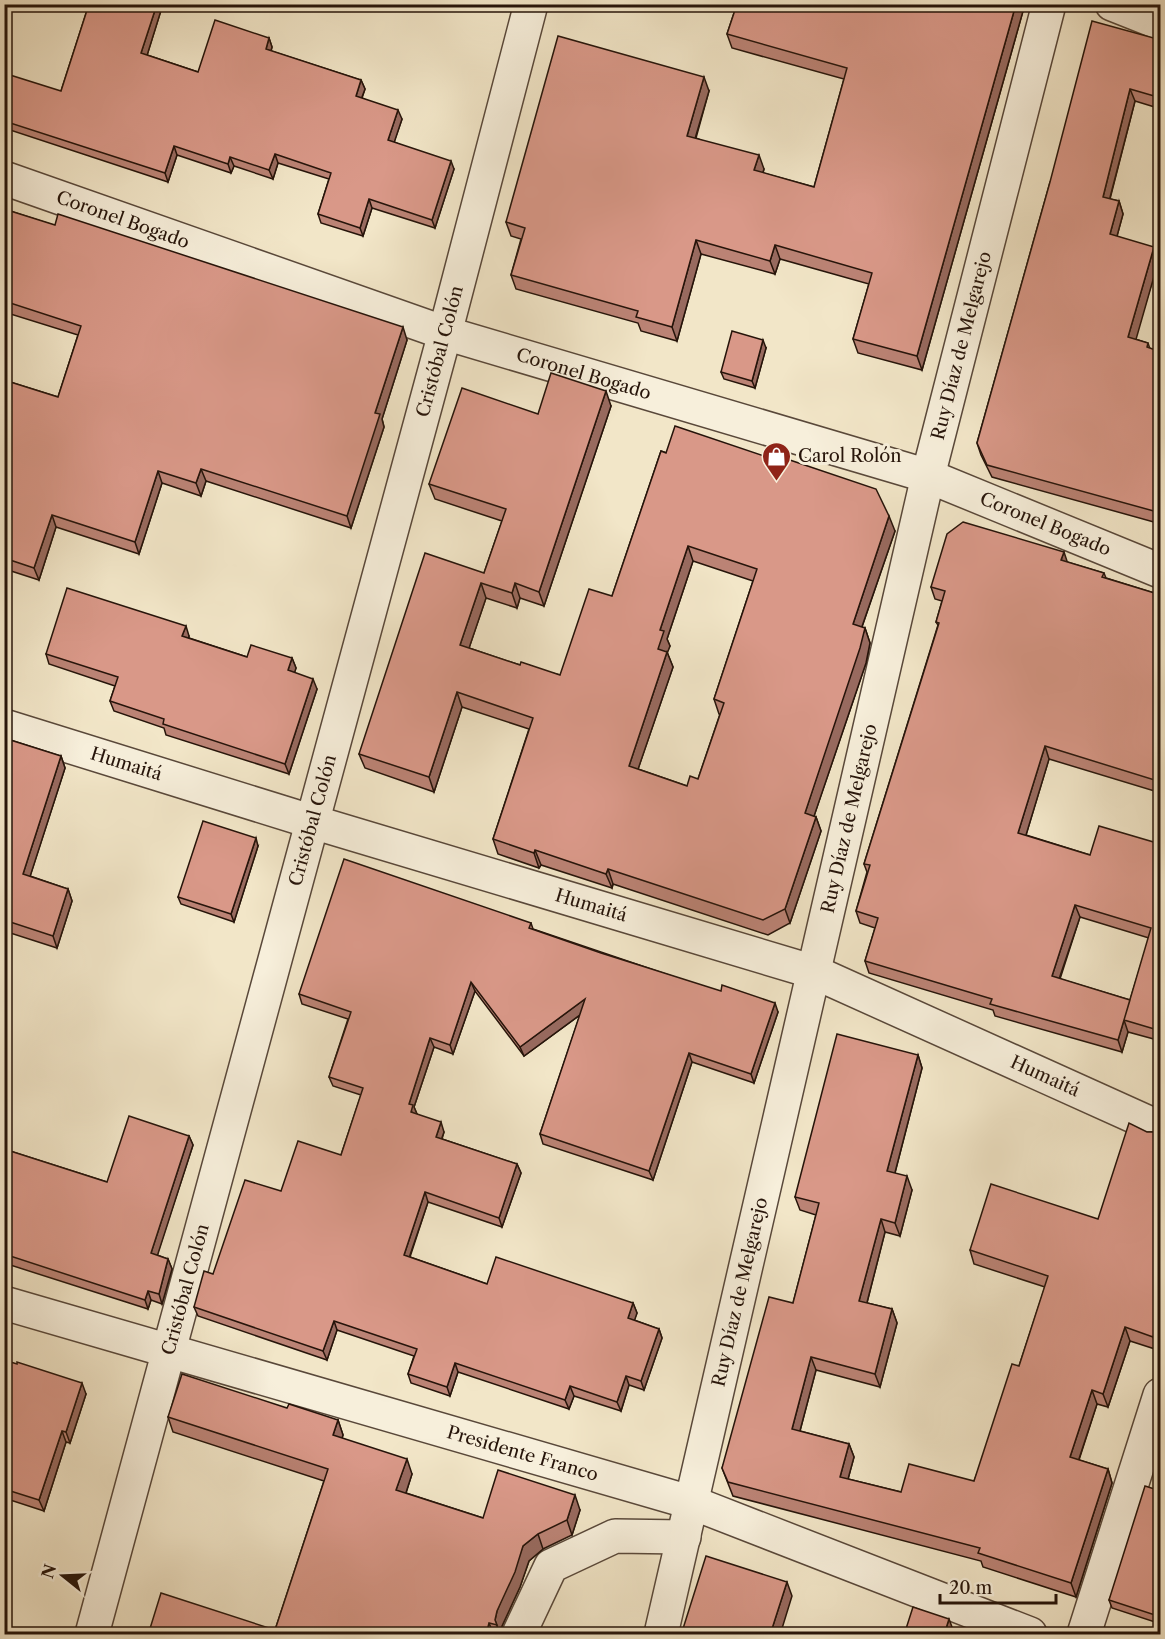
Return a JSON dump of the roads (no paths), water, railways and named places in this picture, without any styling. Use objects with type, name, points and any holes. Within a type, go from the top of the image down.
[{"type":"street","name":"Cristóbal Colón","points":[[92,1635],[445,333],[531,4]]},
{"type":"street","name":"Ruy Díaz de Melgarejo","points":[[661,1635],[928,476],[1049,4]]},
{"type":"street","points":[[1112,4],[1161,23]]},
{"type":"street","name":"Coronel Bogado","points":[[4,177],[445,333],[928,476],[1161,571]]},
{"type":"street","name":"Humaitá","points":[[4,726],[313,822],[814,972],[1161,1128]]},
{"type":"street","name":"Presidente Franco","points":[[4,1303],[693,1503],[1030,1635]]},
{"type":"street","points":[[1084,1635],[1161,1395]]},
{"type":"street","points":[[519,1635],[551,1566],[615,1536],[684,1537]]},
{"type":"place","name":"Carol Rolón","points":[[777,482]]}]
